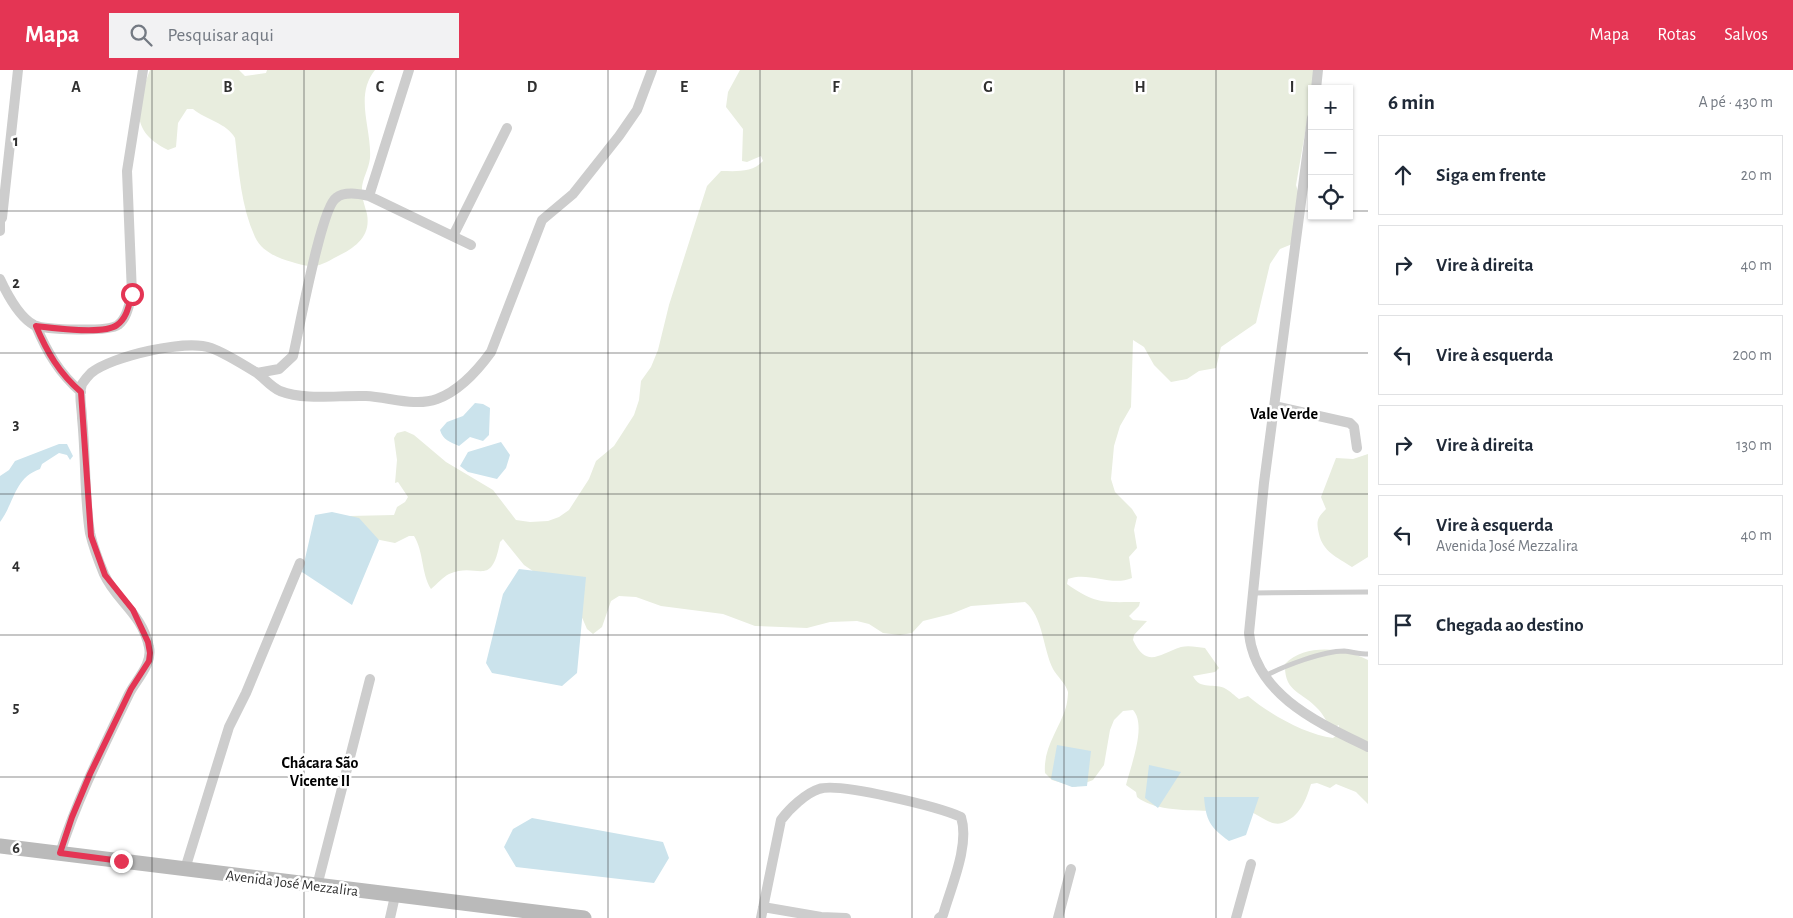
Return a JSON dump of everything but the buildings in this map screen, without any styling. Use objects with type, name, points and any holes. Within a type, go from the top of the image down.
[{"type":"main road","name":"Avenida José Mezzalira","points":[[0,846],[584,918]]},
{"type":"street","points":[[0,231],[18,70]]},
{"type":"street","points":[[36,326],[74,329],[111,328],[121,322],[128,311],[132,283],[127,206],[127,171],[144,70]]},
{"type":"street","points":[[369,196],[409,70]]},
{"type":"street","points":[[60,853],[72,817],[90,774],[131,689],[149,661],[150,653],[145,635],[133,610],[105,575],[91,536],[82,384],[90,374],[102,366],[124,358],[183,345],[211,348],[257,374],[277,390],[297,396],[368,396],[422,402],[437,399],[450,392],[482,365],[491,352],[542,220],[572,194],[619,136],[637,110],[652,70]]},
{"type":"street","points":[[1316,85],[1318,70]]},
{"type":"street","points":[[453,236],[507,128]]},
{"type":"street","points":[[1310,130],[1274,406],[1253,593],[1249,633],[1250,645],[1253,655],[1272,687],[1287,701],[1327,727],[1368,747]]},
{"type":"street","points":[[257,374],[279,370],[293,356],[322,226],[332,201],[337,196],[346,194],[369,196],[470,245]]},
{"type":"street","points":[[0,279],[23,316],[36,326],[53,361],[65,378],[81,392]]},
{"type":"street","points":[[1274,406],[1350,422],[1354,427],[1357,448]]},
{"type":"street","points":[[185,869],[229,727],[246,694],[300,563]]},
{"type":"street","points":[[317,886],[370,679]]},
{"type":"street","points":[[761,918],[781,820],[788,811],[818,789],[830,786],[889,797],[950,812],[960,817],[964,828],[963,844],[943,915],[939,918]]},
{"type":"street","points":[[1236,918],[1251,864]]},
{"type":"street","points":[[1058,918],[1071,869]]},
{"type":"street","points":[[393,917],[395,896]]},
{"type":"street","points":[[763,907],[821,917],[846,918]]},
{"type":"lane","points":[[1253,593],[1368,592]]},
{"type":"lane","points":[[1265,676],[1277,669],[1328,654],[1344,651],[1368,654]]},
{"type":"shaded area","points":[[150,70],[239,70],[245,76],[266,73],[267,70],[375,70],[369,80],[365,102],[370,158],[362,187],[362,197],[368,222],[367,229],[361,240],[345,253],[316,266],[306,266],[287,260],[276,256],[262,247],[250,225],[241,189],[235,138],[227,129],[193,109],[187,109],[178,123],[176,147],[168,150],[155,143],[141,126],[139,106]]},
{"type":"shaded area","points":[[740,70],[1316,70],[1313,85],[1308,85],[1308,116],[1296,185],[1303,208],[1297,242],[1280,249],[1270,264],[1256,323],[1221,347],[1216,368],[1199,371],[1187,379],[1171,382],[1154,365],[1144,347],[1133,340],[1131,407],[1120,426],[1114,446],[1111,479],[1115,492],[1132,509],[1137,517],[1134,530],[1137,548],[1129,557],[1132,578],[1116,581],[1076,577],[1068,579],[1067,584],[1086,596],[1101,601],[1140,602],[1139,606],[1129,616],[1133,620],[1147,621],[1134,635],[1133,640],[1143,654],[1154,657],[1184,646],[1205,648],[1219,668],[1215,672],[1193,676],[1196,681],[1204,685],[1222,687],[1239,699],[1248,696],[1266,710],[1288,723],[1322,736],[1333,738],[1339,733],[1339,725],[1331,729],[1318,709],[1295,691],[1287,681],[1285,664],[1294,657],[1314,650],[1337,650],[1368,660],[1368,804],[1356,792],[1336,784],[1330,788],[1317,783],[1311,784],[1298,812],[1288,820],[1278,824],[1247,811],[1174,809],[1147,803],[1137,797],[1136,792],[1126,785],[1137,746],[1139,725],[1133,710],[1123,711],[1114,720],[1110,730],[1104,765],[1093,780],[1075,787],[1052,780],[1045,773],[1046,755],[1066,707],[1068,692],[1053,669],[1036,616],[1025,602],[971,606],[951,614],[923,621],[912,633],[900,635],[883,633],[869,624],[857,621],[830,622],[807,628],[755,626],[723,614],[661,606],[636,597],[619,596],[611,601],[602,627],[593,634],[587,629],[574,599],[524,565],[503,539],[500,542],[496,557],[488,570],[468,570],[449,574],[431,589],[414,536],[409,536],[395,543],[365,537],[349,516],[394,515],[397,507],[405,502],[408,497],[398,482],[395,483],[397,460],[394,438],[397,433],[405,431],[414,435],[446,462],[493,490],[516,520],[530,522],[548,521],[559,517],[569,510],[589,479],[596,461],[614,446],[634,415],[639,400],[641,381],[651,367],[658,350],[669,305],[707,186],[721,171],[738,171],[754,168],[763,161],[761,156],[747,162],[742,161],[743,129],[726,107],[728,92]]},
{"type":"shaded area","points":[[1368,454],[1368,557],[1352,567],[1331,554],[1321,540],[1318,523],[1319,517],[1326,509],[1321,497],[1336,458],[1353,459]]},
{"type":"water","points":[[475,403],[483,404],[490,408],[489,435],[483,441],[470,437],[459,446],[447,440],[440,430],[447,422],[463,416]]},
{"type":"water","points":[[501,442],[510,455],[506,468],[497,479],[468,472],[460,466],[468,452]]},
{"type":"water","points":[[59,444],[67,444],[73,456],[70,460],[67,455],[59,453],[42,464],[40,469],[25,478],[0,522],[0,476],[9,470],[15,461]]},
{"type":"water","points":[[332,512],[359,518],[379,540],[352,605],[302,572],[315,515]]},
{"type":"water","points":[[519,569],[586,577],[577,673],[562,686],[492,673],[486,663],[503,594]]},
{"type":"water","points":[[1057,745],[1091,751],[1087,786],[1072,787],[1051,779]]},
{"type":"water","points":[[1149,765],[1181,772],[1158,808],[1145,798]]},
{"type":"water","points":[[1204,797],[1259,797],[1246,835],[1229,841],[1217,832],[1208,818]]},
{"type":"water","points":[[532,818],[663,842],[669,858],[654,883],[516,867],[504,847],[513,829]]},
{"type":"district","name":"Vale Verde","points":[[1284,413]]},
{"type":"district","name":"Chácara São Vicente II","points":[[320,771]]},
{"type":"route","points":[[121,861],[60,853],[72,817],[90,774],[131,689],[149,661],[150,647],[133,610],[105,575],[91,536],[85,480],[80,406],[81,392],[65,378],[53,361],[45,348],[36,326],[74,329],[111,328],[121,322],[128,311],[132,294]]}]
